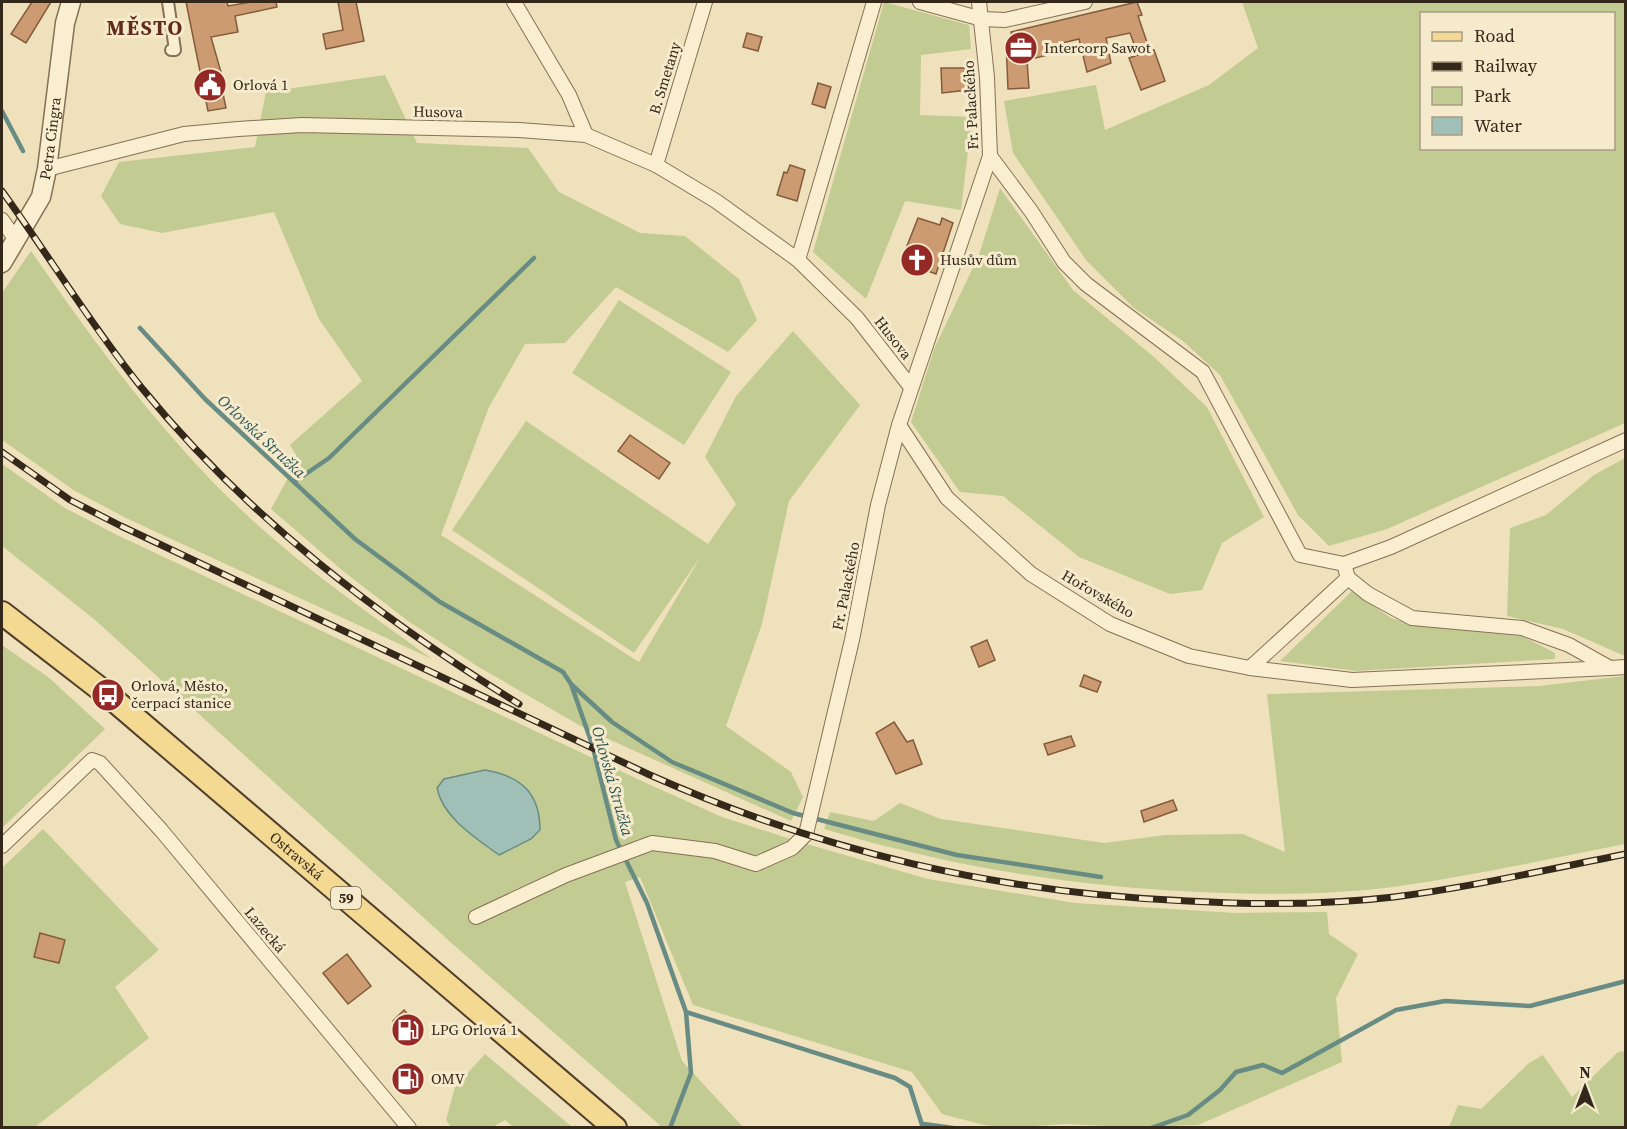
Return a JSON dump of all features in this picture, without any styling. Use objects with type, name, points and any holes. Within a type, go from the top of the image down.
[{"type":"main road","name":"Ostravská","points":[[2,613],[108,695],[615,1128]]},
{"type":"street","name":"Petra Cingra","points":[[2,263],[41,197],[47,169],[64,34],[71,2]]},
{"type":"street","points":[[168,2],[175,50],[171,50]]},
{"type":"street","points":[[514,2],[569,95],[586,135]]},
{"type":"street","name":"B. Smetany","points":[[656,165],[705,2]]},
{"type":"street","points":[[798,260],[874,2]]},
{"type":"street","points":[[920,2],[982,19],[1005,20],[1085,2]]},
{"type":"street","name":"Fr. Palackého","points":[[476,917],[566,875],[652,843],[715,852],[756,864],[792,848],[806,834],[852,640],[878,505],[899,425],[910,386],[990,156],[979,2]]},
{"type":"street","name":"Husova","points":[[47,169],[184,134],[238,129],[302,125],[519,130],[586,135],[656,165],[716,201],[798,260],[857,318],[910,386]]},
{"type":"street","points":[[990,156],[1031,211],[1064,262],[1086,284],[1203,372],[1300,555],[1344,564],[1391,547],[1626,440]]},
{"type":"street","points":[[2,220],[16,240]]},
{"type":"street","name":"Hořovského","points":[[899,425],[947,498],[1031,574],[1110,624],[1189,656],[1250,668],[1352,680],[1610,668]]},
{"type":"street","points":[[1344,564],[1348,578],[1368,594],[1412,618],[1522,628],[1569,645],[1610,668],[1626,668]]},
{"type":"street","points":[[1250,668],[1348,578]]},
{"type":"street","name":"Lazecká","points":[[2,846],[92,760],[100,762],[161,830],[408,1128]]},
{"type":"green space","points":[[884,2],[969,25],[971,49],[921,55],[920,115],[972,117],[961,210],[905,201],[866,299],[813,252]]},
{"type":"green space","points":[[1242,2],[1625,2],[1625,423],[1387,529],[1329,546],[1298,515],[1220,375],[1183,341],[1134,308],[1086,260],[1013,153],[1004,101],[1096,85],[1105,130],[1209,85],[1258,48]]},
{"type":"green space","points":[[385,75],[417,143],[528,148],[559,192],[640,233],[685,236],[739,279],[757,320],[728,352],[616,287],[565,343],[525,344],[489,407],[441,535],[639,662],[701,556],[634,653],[452,530],[526,421],[708,544],[736,504],[705,457],[736,396],[793,331],[860,405],[789,501],[762,624],[726,726],[791,772],[803,797],[791,821],[586,729],[477,666],[408,621],[343,571],[271,509],[294,467],[296,455],[290,445],[362,381],[319,319],[274,212],[162,233],[120,224],[101,196],[119,162],[255,147],[266,92]]},
{"type":"green space","points":[[1000,188],[1073,290],[1154,357],[1207,407],[1264,517],[1222,543],[1202,590],[1170,594],[1079,557],[1003,496],[960,492],[911,422],[934,349],[979,255]]},
{"type":"green space","points":[[31,251],[125,381],[177,443],[232,501],[304,564],[432,659],[126,518],[75,491],[2,440],[2,293]]},
{"type":"green space","points":[[619,300],[731,372],[684,445],[572,373]]},
{"type":"green space","points":[[1625,458],[1625,656],[1563,629],[1507,616],[1510,528],[1546,515],[1594,475]]},
{"type":"green space","points":[[2,464],[65,508],[117,535],[722,817],[928,879],[1075,903],[1235,913],[1327,912],[1329,934],[1358,954],[1336,998],[1342,1062],[1198,1125],[1128,1127],[1064,1124],[1009,1128],[984,1125],[942,1114],[912,1072],[693,1005],[640,877],[625,882],[682,1061],[743,1127],[662,1127],[456,947],[94,619],[2,546]]},
{"type":"green space","points":[[1352,591],[1391,618],[1417,626],[1522,636],[1555,653],[1555,659],[1356,671],[1280,661]]},
{"type":"green space","points":[[2,645],[48,677],[105,729],[2,828]]},
{"type":"green space","points":[[1625,676],[1625,844],[1509,867],[1422,883],[1345,892],[1247,894],[1199,892],[1103,885],[1009,872],[916,854],[824,829],[830,812],[874,821],[900,803],[941,819],[1104,843],[1166,835],[1243,834],[1285,852],[1267,694],[1539,686]]},
{"type":"green space","points":[[43,829],[159,950],[115,987],[149,1038],[35,1127],[2,1128],[2,868]]},
{"type":"green space","points":[[1625,1051],[1625,1127],[1449,1127],[1458,1105],[1481,1109],[1529,1063],[1543,1055],[1572,1097],[1618,1052]]},
{"type":"green space","points":[[485,1054],[572,1127],[513,1127],[505,1120],[493,1127],[451,1127],[446,1120],[455,1087]]},
{"type":"water","points":[[485,770],[508,777],[526,788],[532,796],[539,817],[540,830],[531,839],[499,855],[453,818],[440,799],[437,788],[444,779]]},
{"type":"building","points":[[32,2],[51,2],[26,43],[11,34]]},
{"type":"building","points":[[186,2],[227,2],[228,6],[251,2],[276,2],[277,7],[235,16],[238,32],[211,37],[224,83],[221,84],[226,108],[208,111]]},
{"type":"building","points":[[338,2],[356,2],[364,41],[326,49],[323,34],[343,30]]},
{"type":"building","points":[[1137,2],[1142,15],[1138,16],[1150,51],[1154,50],[1165,81],[1141,90],[1129,58],[1138,55],[1130,33],[1106,38],[1111,63],[1087,72],[1079,39],[1054,45],[1056,53],[1027,60],[1029,88],[1008,89],[1006,42],[1012,40],[1011,32]]},
{"type":"building","points":[[747,33],[762,37],[758,51],[743,47]]},
{"type":"building","points":[[941,68],[967,68],[968,90],[942,93]]},
{"type":"building","points":[[818,83],[831,87],[825,108],[812,104]]},
{"type":"building","points":[[790,165],[805,170],[797,201],[777,195],[784,172],[787,173]]},
{"type":"building","points":[[918,218],[940,225],[942,218],[953,223],[936,274],[901,261]]},
{"type":"building","points":[[630,435],[670,463],[659,479],[618,451]]},
{"type":"building","points":[[987,640],[995,660],[979,667],[971,647]]},
{"type":"building","points":[[1084,675],[1101,682],[1097,692],[1080,686]]},
{"type":"building","points":[[894,722],[907,742],[913,740],[922,764],[896,774],[876,733]]},
{"type":"building","points":[[1071,736],[1075,746],[1048,755],[1044,744]]},
{"type":"building","points":[[1173,800],[1177,810],[1144,822],[1141,811]]},
{"type":"building","points":[[40,933],[65,940],[59,963],[34,957]]},
{"type":"building","points":[[347,954],[371,986],[348,1004],[323,973]]},
{"type":"building","points":[[404,1010],[422,1030],[411,1041],[393,1021]]},
{"type":"waterway","name":"Orlovská Stružka","points":[[2,111],[23,151]]},
{"type":"waterway","points":[[294,482],[329,458],[534,258]]},
{"type":"waterway","name":"Orlovská Stružka","points":[[140,328],[205,399],[355,539],[440,602],[563,672],[571,684],[592,744],[616,840],[647,903],[686,1012],[895,1078],[910,1087],[923,1128]]},
{"type":"waterway","points":[[572,685],[612,722],[672,762],[793,813],[957,855],[1101,877]]},
{"type":"waterway","points":[[1151,1128],[1188,1115],[1220,1090],[1236,1072],[1263,1065],[1282,1073],[1396,1010],[1445,1001],[1530,1006],[1626,981]]},
{"type":"waterway","points":[[670,1128],[691,1073],[686,1012]]},
{"type":"waterway","points":[[924,1124],[953,1128]]},
{"type":"railway","points":[[2,191],[87,315],[141,387],[225,479],[316,561],[365,599],[415,636],[519,704]]},
{"type":"railway","points":[[2,452],[70,500],[121,526],[650,775],[781,826],[847,847],[913,864],[1048,889],[1117,896],[1266,904],[1343,902],[1423,893],[1626,854]]},
{"type":"place","name":"Intercorp Sawot","points":[[1021,48]]},
{"type":"place","name":"Orlová 1","points":[[210,85]]},
{"type":"place","name":"Husův dům","points":[[917,260]]},
{"type":"place","name":"Orlová, Město, čerpací stanice","points":[[108,695]]},
{"type":"place","name":"LPG Orlová 1","points":[[408,1030]]},
{"type":"place","name":"OMV","points":[[408,1079]]},
{"type":"district","name":"MĚSTO","points":[[145,28]]}]
